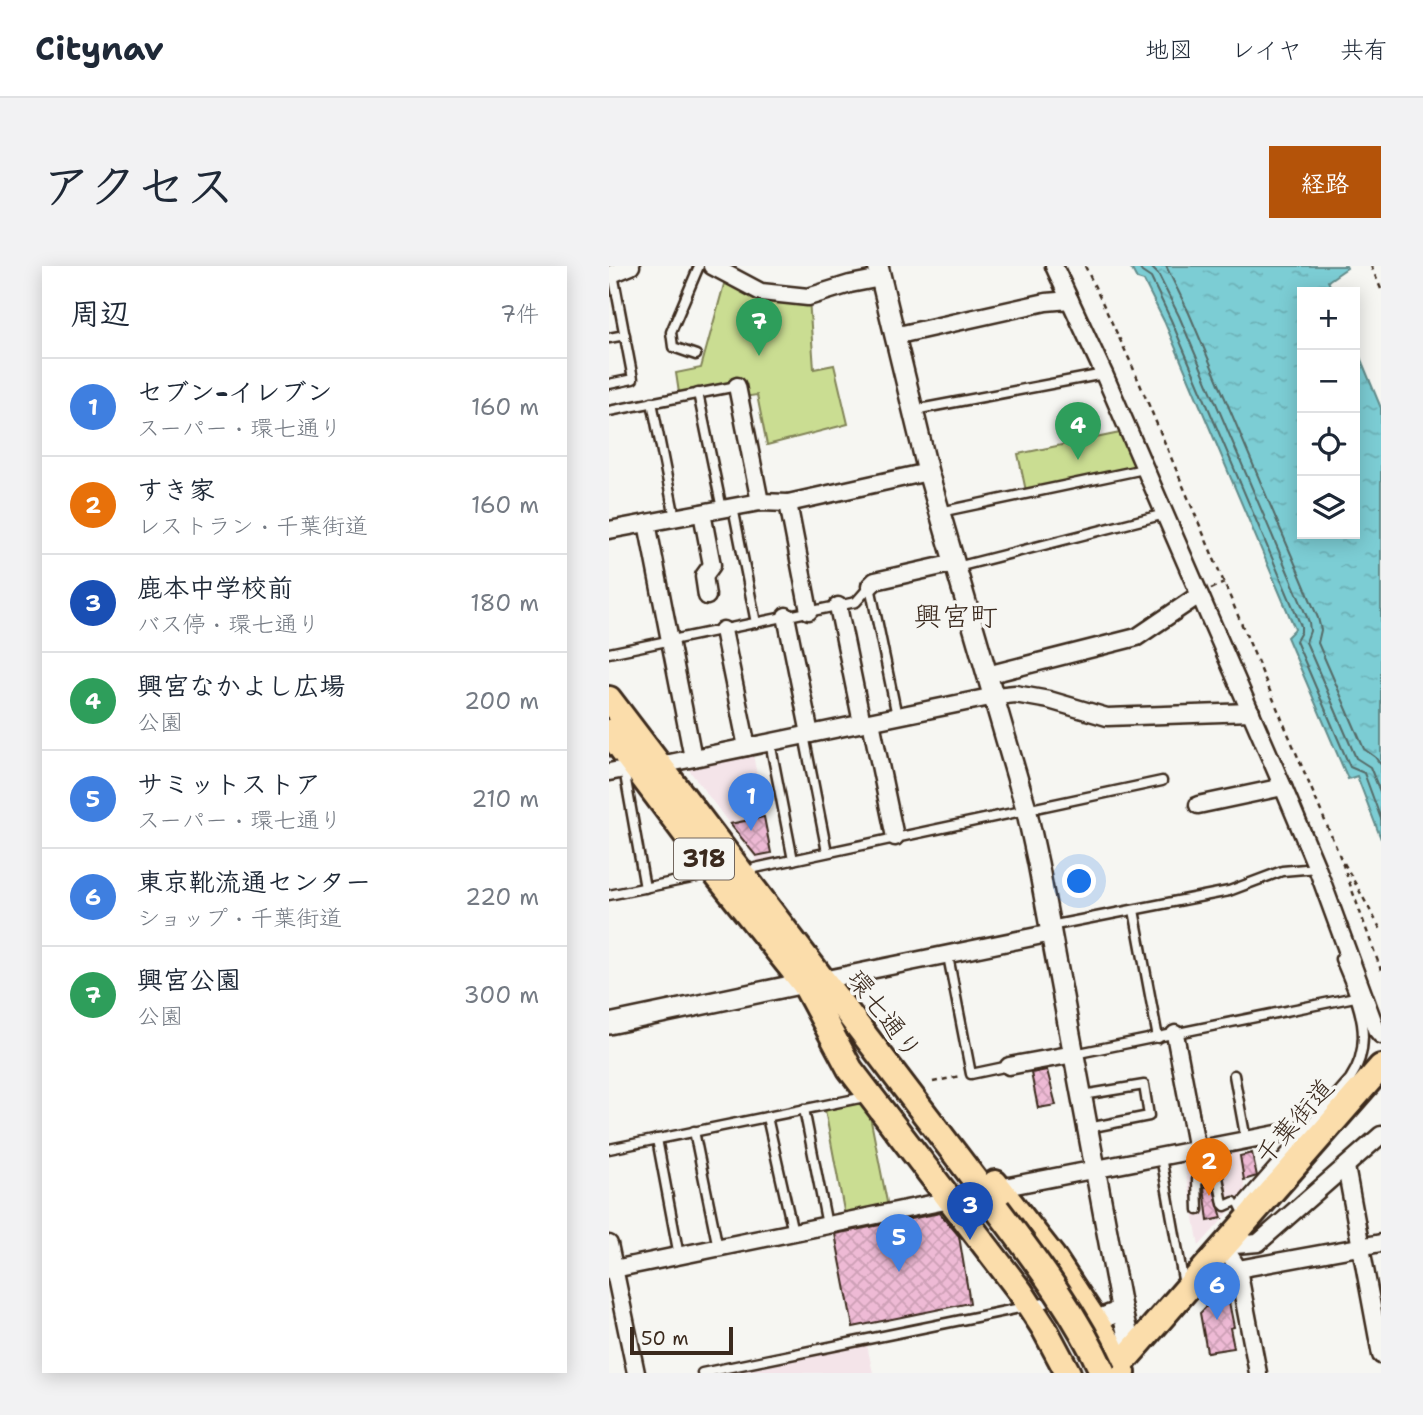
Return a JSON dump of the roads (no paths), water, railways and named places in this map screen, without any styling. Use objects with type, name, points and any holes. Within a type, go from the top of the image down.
[{"type":"main road","name":"環七通り","points":[[609,699],[660,765],[813,981]]},
{"type":"main road","name":"環七通り","points":[[609,732],[623,770],[813,981],[1039,1264],[1090,1345],[1118,1367]]},
{"type":"main road","points":[[813,981],[850,1069],[1030,1304],[1068,1373]]},
{"type":"main road","points":[[813,981],[865,1020],[902,1061],[994,1205],[1053,1257],[1095,1321],[1118,1367]]},
{"type":"main road","name":"千葉街道","points":[[1118,1367],[1224,1245],[1241,1210],[1381,1067]]},
{"type":"main road","name":"環七通り","points":[[994,1205],[1085,1373]]},
{"type":"street","points":[[611,274],[631,266]]},
{"type":"street","points":[[712,266],[761,292],[808,297],[879,272],[928,472],[1026,808],[1083,1095],[1121,1307],[1118,1367]]},
{"type":"street","points":[[1054,266],[1104,374],[1283,787],[1317,868],[1376,1029],[1381,1035]]},
{"type":"street","points":[[894,336],[1046,302],[1070,300]]},
{"type":"street","points":[[737,386],[760,502]]},
{"type":"street","points":[[609,528],[760,502],[788,503],[928,472]]},
{"type":"street","points":[[788,503],[809,611]]},
{"type":"street","points":[[702,513],[712,565],[704,576],[707,596]]},
{"type":"street","points":[[647,523],[693,758]]},
{"type":"street","points":[[870,586],[875,581],[956,565]]},
{"type":"street","points":[[988,675],[1137,637],[1199,595]]},
{"type":"street","points":[[838,606],[895,837]]},
{"type":"street","points":[[786,617],[807,735]]},
{"type":"street","points":[[723,630],[747,747]]},
{"type":"street","points":[[660,765],[1015,694],[1049,699],[1107,718],[1251,712]]},
{"type":"street","points":[[1198,805],[1283,787]]},
{"type":"street","points":[[609,1024],[947,956],[1051,930]]},
{"type":"street","points":[[1175,1034],[1197,1150]]},
{"type":"street","points":[[1009,1066],[1074,1054]]},
{"type":"street","points":[[994,1205],[1096,1170],[1308,1128]]},
{"type":"street","points":[[1258,1373],[1238,1269],[1224,1245],[1258,1243],[1381,1135]]},
{"type":"street","points":[[1346,1167],[1381,1355]]},
{"type":"street","points":[[612,1270],[950,1200]]},
{"type":"street","points":[[1238,1269],[1381,1243]]},
{"type":"street","points":[[609,1244],[612,1270],[636,1373]]},
{"type":"street","points":[[1095,1321],[1115,1313],[1121,1307]]},
{"type":"lane","points":[[696,355],[673,347],[671,332],[699,266]]},
{"type":"lane","points":[[609,384],[633,379],[611,274]]},
{"type":"lane","points":[[609,338],[625,335]]},
{"type":"lane","points":[[912,411],[1104,374]]},
{"type":"lane","points":[[609,411],[737,386]]},
{"type":"lane","points":[[698,393],[756,623]]},
{"type":"lane","points":[[652,402],[675,518]]},
{"type":"lane","points":[[940,512],[1145,469]]},
{"type":"lane","points":[[956,565],[1165,514]]},
{"type":"lane","points":[[609,653],[838,606],[856,601],[870,586]]},
{"type":"lane","points":[[870,586],[897,716]]},
{"type":"lane","points":[[807,735],[827,852]]},
{"type":"lane","points":[[770,742],[793,860]]},
{"type":"lane","points":[[623,770],[645,888]]},
{"type":"lane","points":[[755,868],[1162,781]]},
{"type":"lane","points":[[1051,930],[1229,891],[1282,871],[1317,868]]},
{"type":"lane","points":[[609,895],[702,876]]},
{"type":"lane","points":[[1134,910],[1158,1038]]},
{"type":"lane","points":[[1198,1210],[1197,1180],[1218,1177],[1223,1204],[1241,1210],[1240,1205],[1350,1079],[1364,1040],[1363,1021],[1340,959],[1345,950]]},
{"type":"lane","points":[[947,956],[971,1074],[1009,1066]]},
{"type":"lane","points":[[1074,1054],[1355,997]]},
{"type":"lane","points":[[1234,1075],[1246,1140]]},
{"type":"lane","points":[[1083,1095],[1143,1086],[1149,1116],[1088,1128]]},
{"type":"lane","points":[[609,1149],[860,1098]]},
{"type":"lane","points":[[804,1109],[827,1225]]},
{"type":"lane","points":[[767,1116],[793,1232]]},
{"type":"lane","points":[[694,1132],[717,1248]]},
{"type":"lane","points":[[657,1139],[679,1256]]},
{"type":"lane","points":[[1161,1157],[1185,1290]]},
{"type":"lane","points":[[702,1373],[1030,1304],[1080,1297]]},
{"type":"water","points":[[1130,266],[1347,268],[1328,281],[1331,287],[1297,287],[1297,539],[1360,539],[1360,357],[1381,408],[1381,839],[1357,776],[1348,779],[1287,637],[1295,629],[1165,323],[1144,281],[1137,279]]},
{"type":"place","name":"興宮公園","points":[[759,356]]},
{"type":"place","name":"興宮なかよし広場","points":[[1078,460]]},
{"type":"place","name":"セブン-イレブン","points":[[751,831]]},
{"type":"place","name":"すき家","points":[[1209,1196]]},
{"type":"place","name":"鹿本中学校前","points":[[970,1240]]},
{"type":"place","name":"サミットストア","points":[[899,1272]]},
{"type":"place","name":"東京靴流通センター","points":[[1217,1320]]},
{"type":"district","name":"興宮町","points":[[956,616]]}]
